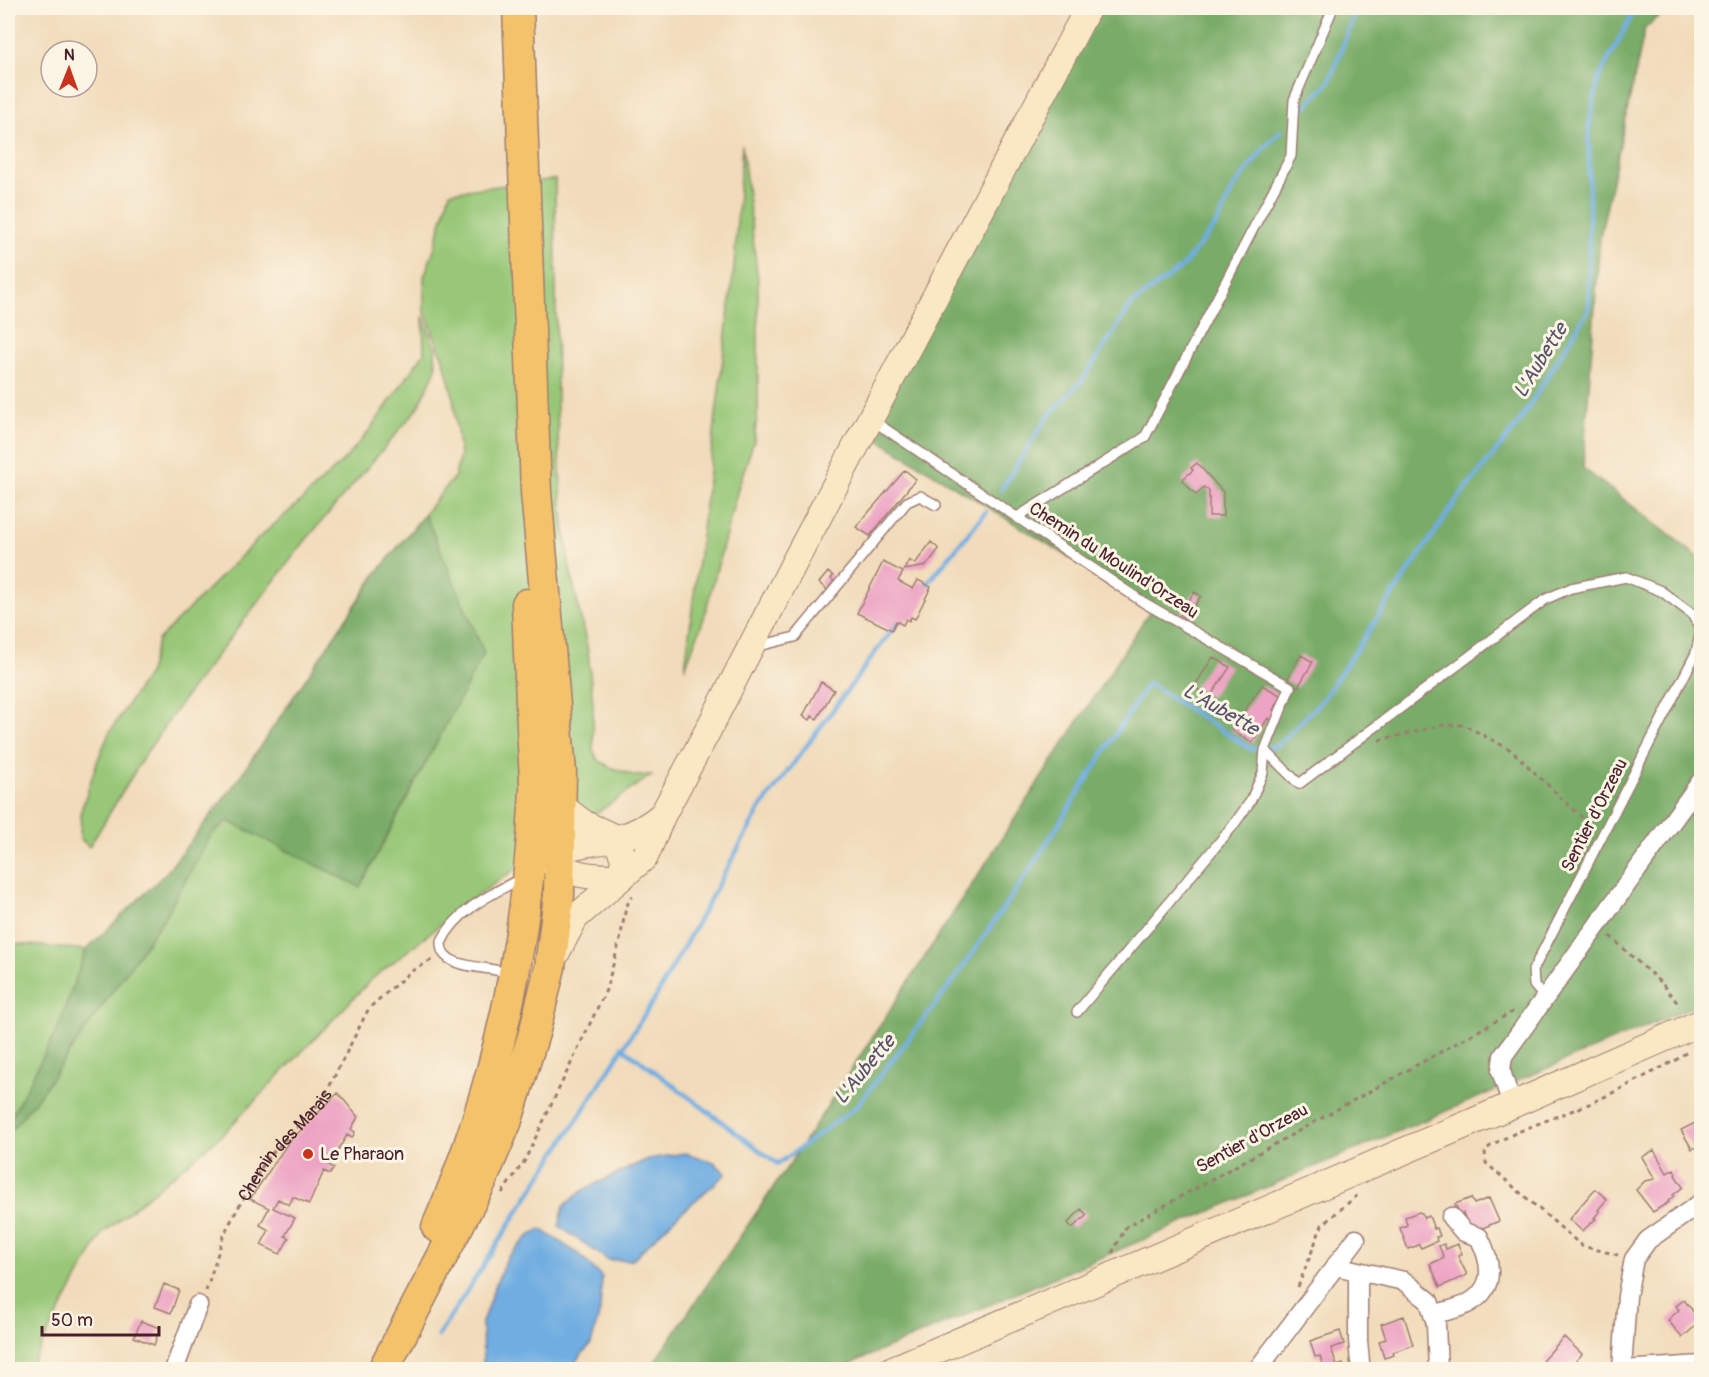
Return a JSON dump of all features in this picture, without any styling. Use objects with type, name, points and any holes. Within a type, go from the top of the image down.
[{"type":"main road","points":[[381,1358],[454,1189],[490,1083],[514,975],[535,788],[504,8]]},
{"type":"main road","points":[[381,1358],[480,1184],[506,1123],[535,1030],[556,933],[557,857],[562,807],[561,772],[536,492],[518,8]]},
{"type":"street","points":[[550,967],[572,922],[629,883],[645,857],[663,814],[749,648],[1088,8]]},
{"type":"street","points":[[1512,1105],[1501,1071],[1503,1056],[1701,780]]},
{"type":"street","points":[[535,788],[539,796],[539,827],[542,843],[574,873],[629,883]]},
{"type":"street","points":[[562,807],[585,824],[616,838],[624,859],[629,883]]},
{"type":"street","points":[[527,875],[586,842],[616,838],[642,830],[663,814]]},
{"type":"street","points":[[891,1370],[1701,1022]]},
{"type":"street","points":[[1701,1202],[1648,1240],[1634,1259],[1627,1296],[1622,1369],[1694,1366],[1701,1355]]},
{"type":"street","points":[[1433,1315],[1469,1304],[1483,1292],[1491,1271],[1488,1254],[1479,1237],[1464,1232],[1451,1217]]},
{"type":"street","points":[[1257,1370],[1356,1239]]},
{"type":"street","points":[[1335,1266],[1404,1281],[1429,1301],[1436,1324],[1438,1370]]},
{"type":"street","points":[[1358,1271],[1360,1362]]},
{"type":"street","points":[[174,1370],[198,1305]]},
{"type":"lane","points":[[1017,517],[1145,437],[1291,156],[1294,100],[1333,8]]},
{"type":"lane","name":"Chemin du Moulind'Orzeau","points":[[871,419],[1143,602],[1290,687],[1266,748]]},
{"type":"lane","points":[[749,648],[795,637],[907,502],[920,496],[936,506]]},
{"type":"lane","name":"Sentier d'Orzeau","points":[[1266,748],[1299,784],[1546,599],[1571,588],[1626,578],[1661,591],[1692,614],[1701,630],[1696,653],[1533,970],[1534,984],[1545,998]]},
{"type":"lane","points":[[1077,1012],[1232,827],[1250,802],[1263,773],[1266,748]]},
{"type":"lane","points":[[514,975],[488,967],[460,964],[447,959],[443,954],[441,943],[453,925],[478,903],[527,875]]},
{"type":"path","points":[[1348,747],[1444,725],[1464,726],[1511,750],[1602,836]]},
{"type":"path","points":[[498,1200],[524,1162],[606,990],[620,940],[629,883]]},
{"type":"path","points":[[1597,925],[1663,985],[1680,1006]]},
{"type":"path","name":"Chemin des Marais","points":[[198,1305],[207,1290],[224,1234],[243,1199],[266,1160],[322,1101],[369,1008],[410,972],[443,954]]},
{"type":"path","name":"Sentier d'Orzeau","points":[[1114,1250],[1126,1227],[1511,1013],[1545,998]]},
{"type":"path","points":[[1634,1259],[1582,1246],[1486,1163],[1485,1151],[1489,1146],[1503,1139],[1589,1104],[1676,1060],[1694,1048]]},
{"type":"path","points":[[1495,1137],[1503,1139]]},
{"type":"path","points":[[1294,1296],[1322,1225],[1360,1193]]},
{"type":"green space","points":[[1094,8],[1668,8],[1645,28],[1600,237],[1583,468],[1701,559],[1701,1003],[838,1369],[649,1370],[791,1162],[1152,608],[864,431]]},
{"type":"green space","points":[[742,144],[758,281],[758,408],[754,441],[739,485],[703,621],[685,668],[734,268]]},
{"type":"green space","points":[[555,179],[557,413],[562,507],[569,564],[588,651],[593,704],[593,750],[598,760],[610,767],[636,776],[652,775],[471,900],[371,980],[224,1133],[102,1234],[28,1370],[8,1369],[8,943],[87,950],[166,873],[233,787],[377,573],[455,476],[460,456],[453,396],[444,361],[424,310],[424,277],[450,192]]},
{"type":"green space","points":[[423,316],[435,348],[436,369],[418,408],[305,541],[191,689],[146,753],[89,847],[80,838],[81,811],[97,762],[109,733],[149,672],[158,640],[262,535],[346,458],[369,431],[424,353]]},
{"type":"green space","points":[[425,514],[484,653],[360,887],[228,821],[212,834],[164,918],[39,1096],[8,1134],[8,1123],[58,1028],[86,950],[166,873],[233,787],[377,573]]},
{"type":"water","points":[[685,1153],[714,1162],[726,1174],[676,1217],[632,1260],[608,1260],[559,1226],[564,1206],[585,1189],[648,1159]]},
{"type":"water","points":[[541,1229],[580,1255],[602,1277],[600,1311],[591,1344],[569,1369],[483,1369],[482,1322],[495,1286],[507,1258],[528,1237]]},
{"type":"building","points":[[1197,463],[1223,492],[1223,516],[1209,516],[1209,491],[1204,487],[1196,495],[1182,480]]},
{"type":"building","points":[[905,470],[916,479],[870,536],[856,527]]},
{"type":"building","points":[[931,542],[939,549],[926,566],[904,570],[909,560],[915,564]]},
{"type":"building","points":[[883,562],[903,572],[898,581],[913,589],[918,580],[931,587],[915,619],[911,617],[909,621],[906,619],[903,625],[896,621],[892,630],[857,613]]},
{"type":"building","points":[[828,572],[833,576],[831,579],[834,581],[827,590],[819,583]]},
{"type":"building","points":[[1194,592],[1201,596],[1186,619],[1180,615]]},
{"type":"building","points":[[1301,655],[1313,662],[1298,687],[1286,681]]},
{"type":"building","points":[[1213,657],[1230,667],[1210,697],[1194,687]]},
{"type":"building","points":[[821,682],[834,690],[817,719],[812,716],[810,720],[803,716]]},
{"type":"building","points":[[1262,685],[1282,696],[1273,710],[1278,713],[1273,721],[1268,718],[1252,743],[1231,730]]},
{"type":"building","name":"Le Pharaon","points":[[338,1093],[358,1117],[351,1129],[355,1132],[352,1138],[347,1135],[329,1165],[334,1168],[330,1174],[324,1171],[309,1204],[293,1197],[289,1205],[278,1199],[273,1208],[295,1218],[285,1236],[289,1238],[280,1254],[261,1245],[269,1230],[260,1225],[269,1208],[250,1199],[288,1143]]},
{"type":"building","points":[[1701,1120],[1701,1145],[1692,1149],[1681,1130]]},
{"type":"building","points":[[1654,1150],[1667,1173],[1674,1169],[1683,1187],[1673,1195],[1669,1202],[1653,1212],[1636,1190],[1645,1181],[1655,1179],[1642,1157]]},
{"type":"building","points":[[1595,1189],[1607,1199],[1598,1210],[1600,1211],[1594,1218],[1596,1219],[1582,1231],[1569,1219]]},
{"type":"building","points":[[1471,1198],[1474,1204],[1489,1198],[1499,1221],[1471,1233],[1463,1213],[1460,1215],[1455,1204]]},
{"type":"building","points":[[1081,1209],[1087,1215],[1072,1228],[1068,1223]]},
{"type":"building","points":[[1419,1212],[1424,1218],[1429,1216],[1434,1229],[1437,1228],[1440,1236],[1436,1237],[1437,1241],[1421,1248],[1419,1245],[1408,1249],[1400,1228],[1407,1225],[1405,1217]]},
{"type":"building","points":[[1444,1244],[1446,1249],[1458,1244],[1462,1254],[1458,1256],[1467,1275],[1440,1287],[1430,1264],[1444,1258],[1439,1246]]},
{"type":"building","points":[[164,1284],[179,1290],[171,1313],[155,1307]]},
{"type":"building","points":[[1684,1300],[1701,1321],[1682,1338],[1668,1320],[1679,1310],[1676,1306]]},
{"type":"building","points":[[1404,1316],[1413,1345],[1384,1358],[1379,1341],[1386,1339],[1381,1324]]},
{"type":"building","points":[[141,1321],[160,1328],[154,1345],[134,1337]]},
{"type":"building","points":[[1340,1331],[1344,1344],[1331,1348],[1337,1366],[1343,1364],[1345,1370],[1324,1370],[1320,1356],[1315,1357],[1310,1341]]},
{"type":"building","points":[[1564,1337],[1582,1354],[1568,1370],[1552,1370],[1543,1360]]},
{"type":"waterway","name":"L'Aubette","points":[[1305,107],[1329,82],[1357,8]]},
{"type":"waterway","name":"L'Aubette","points":[[622,1047],[778,1164],[856,1107],[951,984],[1029,871],[1148,683],[1251,749],[1277,746],[1323,699],[1456,501],[1516,427],[1589,309],[1589,124],[1599,77],[1636,8]]},
{"type":"waterway","name":"L'Aubette","points":[[1001,490],[1046,419],[1084,378],[1132,304],[1182,267],[1217,223],[1234,187],[1265,147],[1281,131]]},
{"type":"waterway","name":"L'Aubette","points":[[923,589],[986,512]]},
{"type":"waterway","name":"L'Aubette","points":[[438,1336],[657,995],[760,809],[900,619]]},
{"type":"place","name":"Le Pharaon","points":[[308,1154]]}]
